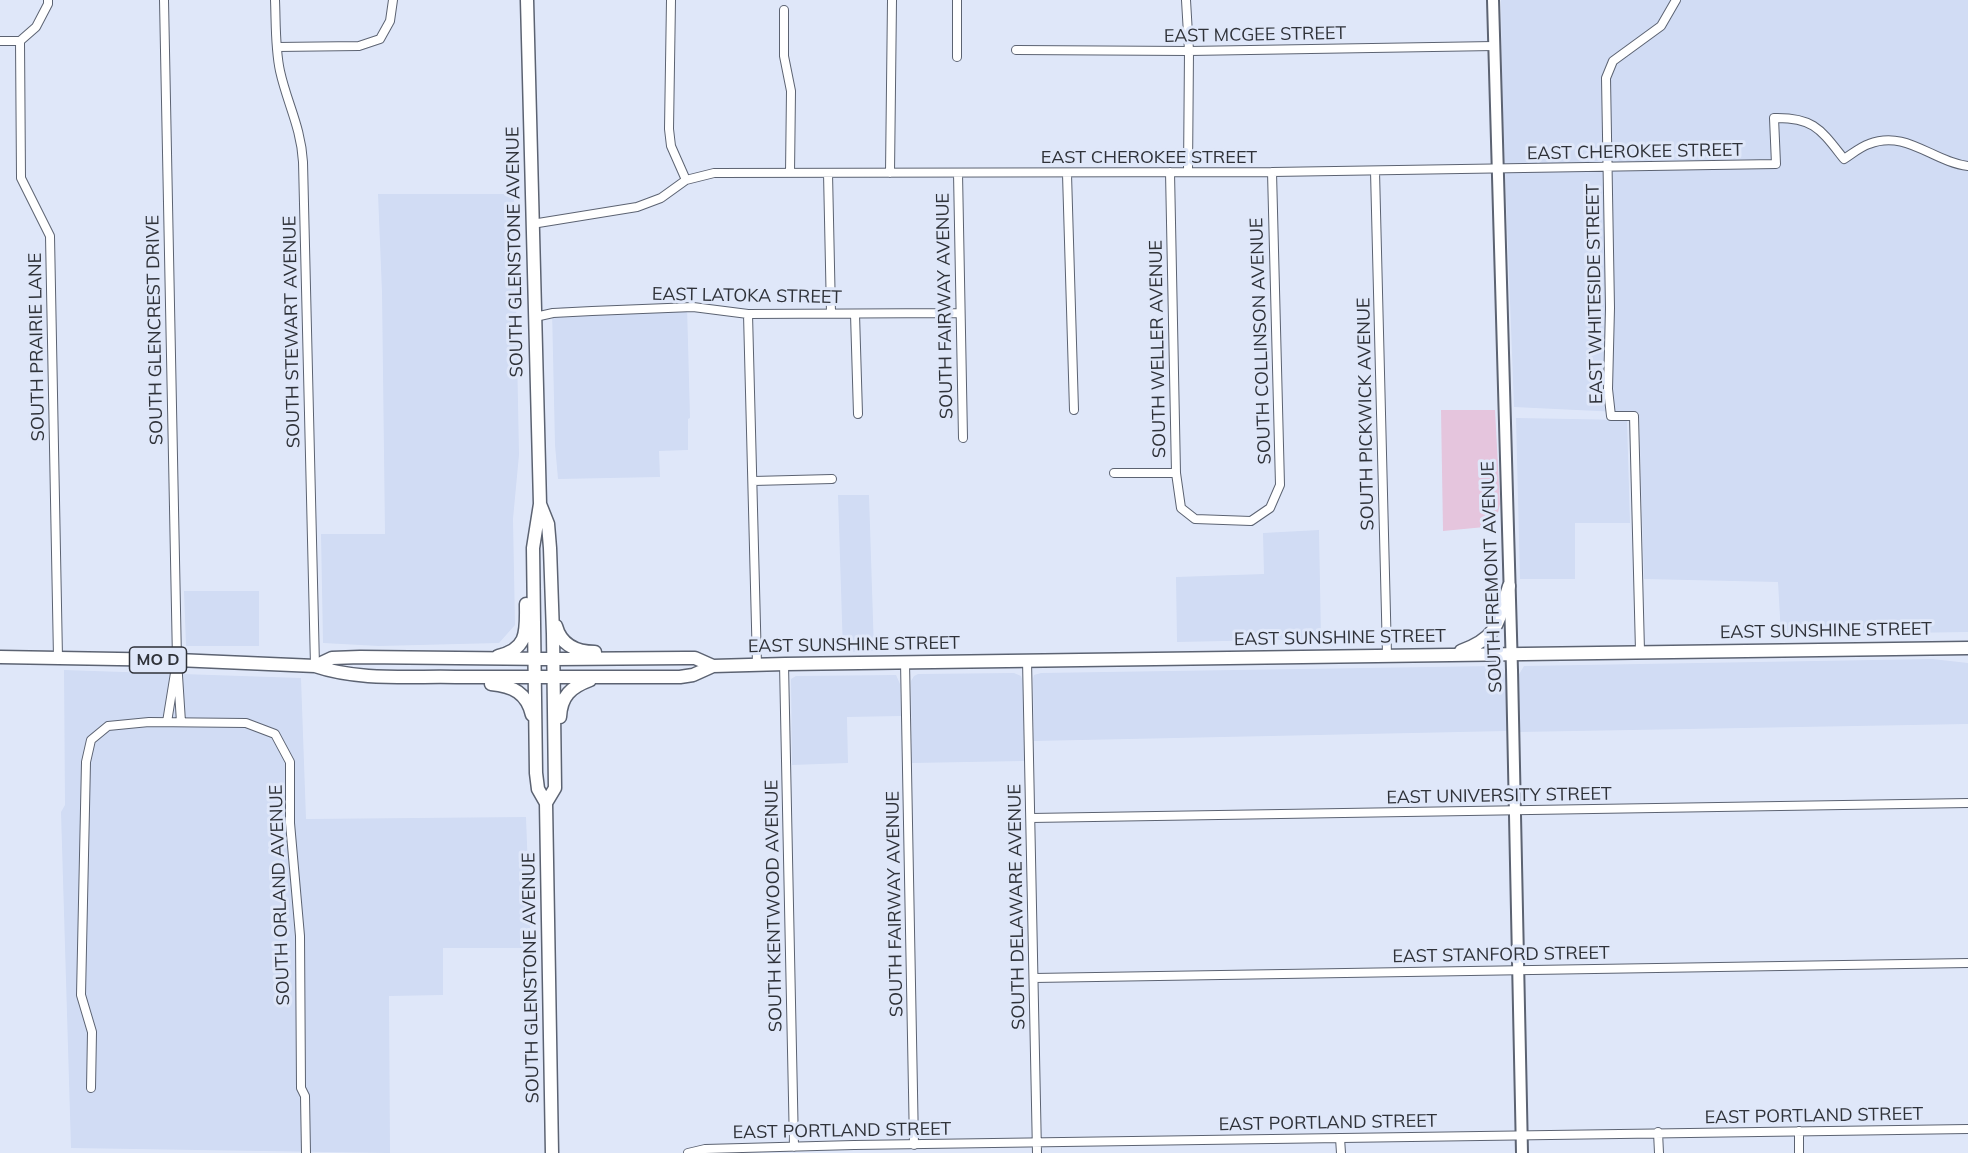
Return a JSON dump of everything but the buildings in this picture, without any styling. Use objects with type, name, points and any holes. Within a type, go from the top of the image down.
[{"type":"main road","name":"SOUTH GLENSTONE AVENUE","points":[[527,0],[540,504],[533,548],[536,773],[538,789],[546,803],[552,1153]]},
{"type":"main road","name":"SOUTH FREMONT AVENUE","points":[[1493,0],[1522,1153]]},
{"type":"main road","name":"SOUTH GLENSTONE AVENUE","points":[[540,504],[548,524],[554,659],[555,788],[546,803]]},
{"type":"main road","points":[[483,658],[509,653],[522,642],[526,629],[526,564],[533,548]]},
{"type":"main road","points":[[1453,654],[1487,639],[1498,621],[1509,586]]},
{"type":"main road","points":[[552,614],[559,637],[579,651],[664,652],[685,658]]},
{"type":"main road","points":[[1954,647],[1968,654]]},
{"type":"main road","name":"EAST SUNSHINE STREET","points":[[0,657],[177,660],[315,666],[333,672],[391,676],[680,677],[693,675],[713,666],[784,664],[1968,648]]},
{"type":"main road","name":"EAST SUNSHINE STREET","points":[[315,666],[332,658],[694,658],[713,666]]},
{"type":"main road","points":[[391,676],[421,681],[512,687],[520,692],[529,703],[536,729]]},
{"type":"main road","points":[[555,777],[560,766],[562,701],[573,687],[597,677]]},
{"type":"street","points":[[0,41],[20,41],[36,27],[48,0]]},
{"type":"street","name":"SOUTH GLENCREST DRIVE","points":[[164,0],[177,660]]},
{"type":"street","name":"SOUTH STEWART AVENUE","points":[[275,0],[280,72],[300,133],[303,162],[315,666]]},
{"type":"street","points":[[277,47],[359,46],[380,39],[390,21],[393,0]]},
{"type":"street","points":[[671,0],[669,129],[671,146],[686,180]]},
{"type":"street","points":[[890,173],[892,0]]},
{"type":"street","points":[[957,0],[957,57]]},
{"type":"street","points":[[1186,0],[1189,51],[1188,172]]},
{"type":"street","name":"EAST WHITESIDE STREET","points":[[1640,651],[1634,416],[1611,416],[1608,389],[1610,308],[1605,78],[1613,61],[1661,26],[1676,0]]},
{"type":"street","points":[[784,10],[784,56],[791,91],[790,173]]},
{"type":"street","name":"SOUTH PRAIRIE LANE","points":[[20,41],[21,178],[50,236],[58,658]]},
{"type":"street","name":"EAST MCGEE STREET","points":[[1016,50],[1189,51],[1494,46]]},
{"type":"street","name":"EAST CHEROKEE STREET","points":[[532,224],[637,207],[661,198],[686,180],[714,173],[1066,174],[1776,164],[1774,118],[1808,121],[1823,133],[1844,159],[1869,144],[1890,139],[1919,146],[1956,164],[1968,166]]},
{"type":"street","name":"SOUTH PICKWICK AVENUE","points":[[1375,171],[1387,655]]},
{"type":"street","name":"SOUTH WELLER AVENUE","points":[[1170,172],[1176,473],[1181,508],[1195,519]]},
{"type":"street","name":"SOUTH COLLINSON AVENUE","points":[[1195,519],[1251,521],[1270,508],[1280,485],[1272,172]]},
{"type":"street","points":[[828,173],[831,313]]},
{"type":"street","name":"SOUTH FAIRWAY AVENUE","points":[[958,173],[963,438]]},
{"type":"street","points":[[1066,174],[1074,410]]},
{"type":"street","name":"EAST LATOKA STREET","points":[[535,317],[582,311],[693,307],[748,314],[959,313]]},
{"type":"street","points":[[748,314],[757,665]]},
{"type":"street","points":[[855,314],[858,414]]},
{"type":"street","points":[[1114,473],[1176,473]]},
{"type":"street","points":[[753,481],[832,479]]},
{"type":"street","points":[[166,722],[177,660]]},
{"type":"street","points":[[177,660],[181,722]]},
{"type":"street","name":"SOUTH DELAWARE AVENUE","points":[[1026,660],[1037,1153]]},
{"type":"street","name":"SOUTH FAIRWAY AVENUE","points":[[905,662],[914,1145]]},
{"type":"street","name":"SOUTH KENTWOOD AVENUE","points":[[784,664],[794,1147]]},
{"type":"street","name":"SOUTH ORLAND AVENUE","points":[[91,1088],[92,1032],[81,995],[86,762],[92,740],[108,726],[166,722],[246,723],[275,734],[290,762],[290,823],[300,936],[301,1088],[305,1096],[306,1153]]},
{"type":"street","name":"EAST UNIVERSITY STREET","points":[[1031,818],[1968,803]]},
{"type":"street","name":"EAST STANFORD STREET","points":[[1034,978],[1968,963]]},
{"type":"street","name":"EAST PORTLAND STREET","points":[[688,1153],[794,1147],[854,1149],[914,1145],[1340,1137],[1968,1129]]},
{"type":"street","points":[[1799,1131],[1799,1153]]},
{"type":"street","points":[[1658,1132],[1659,1153]]},
{"type":"street","points":[[1340,1137],[1341,1153]]},
{"type":"shaded area","points":[[1501,0],[1968,0],[1968,632],[1781,635],[1778,582],[1644,579],[1639,413],[1514,407],[1502,88]]},
{"type":"shaded area","points":[[378,194],[514,194],[519,455],[513,519],[515,625],[499,643],[379,646],[323,643],[321,534],[385,534],[382,292]]},
{"type":"shaded area","points":[[687,305],[690,418],[688,419],[688,450],[659,451],[660,477],[558,479],[552,309]]},
{"type":"shaded area","points":[[1441,410],[1495,410],[1500,504],[1495,526],[1443,531]]},
{"type":"shaded area","points":[[1516,418],[1627,420],[1630,523],[1575,523],[1575,579],[1520,579]]},
{"type":"shaded area","points":[[838,495],[869,495],[874,651],[843,652]]},
{"type":"shaded area","points":[[1319,530],[1321,639],[1177,642],[1176,577],[1264,574],[1263,533]]},
{"type":"shaded area","points":[[184,591],[259,591],[259,646],[186,646]]},
{"type":"shaded area","points":[[1932,659],[1968,663],[1968,724],[1519,732],[1518,676],[1524,666]]},
{"type":"shaded area","points":[[1494,666],[1503,669],[1507,681],[1507,731],[1034,741],[1033,679],[1034,675],[1041,673]]},
{"type":"shaded area","points":[[64,670],[301,678],[306,819],[526,817],[531,948],[443,948],[443,995],[389,996],[390,1153],[71,1148],[61,812],[65,805]]},
{"type":"shaded area","points":[[1014,673],[1021,676],[1023,682],[1024,761],[912,763],[911,681],[914,676],[918,674]]},
{"type":"shaded area","points":[[896,675],[900,684],[901,716],[847,717],[848,763],[792,765],[791,679],[796,676]]}]
